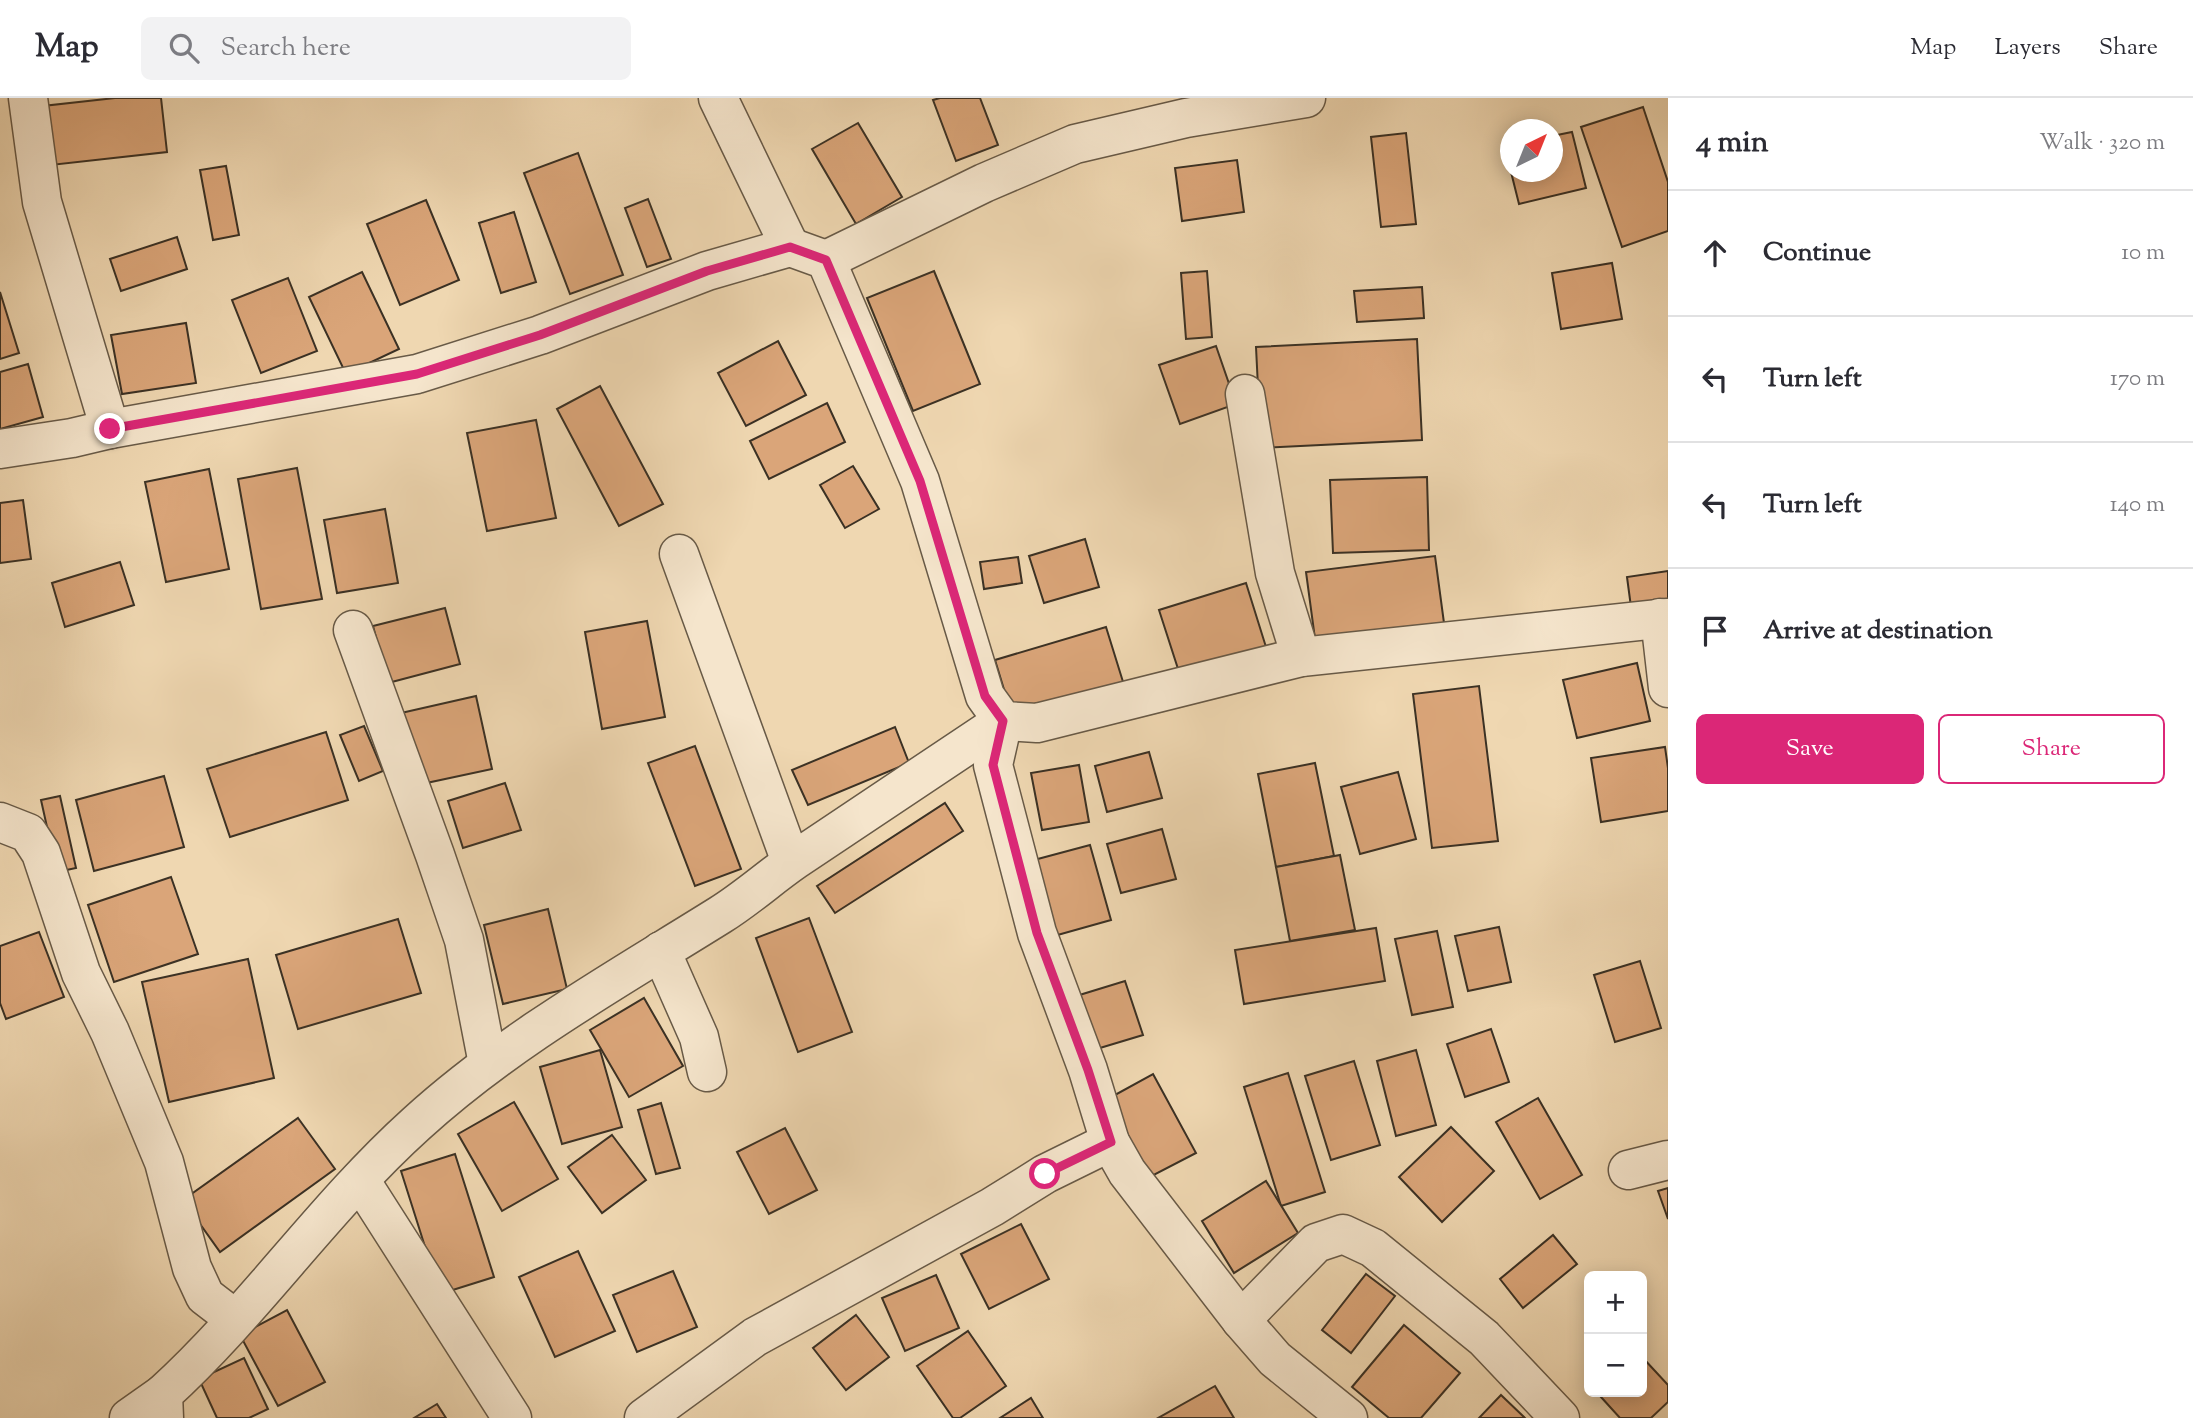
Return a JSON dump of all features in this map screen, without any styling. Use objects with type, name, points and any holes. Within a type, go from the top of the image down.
[{"type":"street","points":[[28,98],[42,202],[110,429]]},
{"type":"street","points":[[718,98],[790,247]]},
{"type":"street","points":[[0,449],[417,374],[540,335],[707,271],[790,247],[826,260],[984,183],[1075,144],[1186,118],[1306,98]]},
{"type":"street","points":[[826,260],[920,481],[985,696],[1003,721],[993,765],[1037,933],[1088,1070],[1111,1142],[1127,1172],[1241,1320],[1275,1359],[1345,1417]]},
{"type":"street","points":[[1245,394],[1275,573],[1301,657]]},
{"type":"street","points":[[679,554],[791,862]]},
{"type":"street","points":[[129,1418],[163,1406],[235,1319],[360,1180],[415,1125],[488,1064],[723,913],[791,862],[1003,721],[1037,723],[1301,657],[1664,618],[1668,688]]},
{"type":"street","points":[[353,631],[464,940],[488,1064]]},
{"type":"street","points":[[0,822],[28,833],[41,853],[81,973],[110,1032],[164,1162],[192,1268],[205,1296],[235,1319]]},
{"type":"street","points":[[660,951],[699,1037],[707,1072]]},
{"type":"street","points":[[644,1418],[755,1337],[992,1207],[1045,1174],[1111,1142]]},
{"type":"street","points":[[1628,1170],[1668,1160]]},
{"type":"street","points":[[360,1180],[512,1418]]},
{"type":"street","points":[[1241,1320],[1316,1242],[1343,1234],[1373,1248],[1484,1338],[1560,1418]]},
{"type":"building","points":[[115,98],[161,98],[167,152],[51,165],[43,106]]},
{"type":"building","points":[[980,98],[998,145],[956,161],[933,100]]},
{"type":"building","points":[[1643,107],[1668,182],[1668,231],[1622,247],[1581,127]]},
{"type":"building","points":[[858,123],[902,197],[856,224],[812,149]]},
{"type":"building","points":[[1572,132],[1586,188],[1519,204],[1514,182],[1563,182],[1563,134]]},
{"type":"building","points":[[1406,133],[1416,224],[1381,227],[1371,137]]},
{"type":"building","points":[[578,153],[623,275],[570,294],[524,173]]},
{"type":"building","points":[[1237,160],[1244,212],[1182,221],[1175,168]]},
{"type":"building","points":[[226,166],[239,235],[213,240],[200,170]]},
{"type":"building","points":[[648,199],[671,259],[647,267],[625,208]]},
{"type":"building","points":[[426,200],[459,280],[400,305],[367,224]]},
{"type":"building","points":[[514,212],[536,282],[501,293],[479,223]]},
{"type":"building","points":[[177,237],[187,269],[121,291],[110,259]]},
{"type":"building","points":[[1612,263],[1622,319],[1561,329],[1552,273]]},
{"type":"building","points":[[934,271],[980,384],[913,411],[867,298]]},
{"type":"building","points":[[1207,271],[1212,337],[1186,339],[1181,273]]},
{"type":"building","points":[[362,272],[399,349],[346,374],[309,297]]},
{"type":"building","points":[[288,278],[317,351],[261,373],[232,300]]},
{"type":"building","points":[[1422,287],[1424,318],[1357,322],[1354,291]]},
{"type":"building","points":[[0,292],[19,353],[0,359]]},
{"type":"building","points":[[186,323],[196,383],[122,394],[111,335]]},
{"type":"building","points":[[1417,339],[1422,440],[1261,448],[1256,347]]},
{"type":"building","points":[[778,341],[806,395],[746,426],[718,373]]},
{"type":"building","points":[[1216,346],[1236,404],[1180,424],[1159,365]]},
{"type":"building","points":[[28,364],[43,417],[0,429],[0,372]]},
{"type":"building","points":[[600,386],[663,504],[619,526],[557,409]]},
{"type":"building","points":[[827,403],[845,442],[769,479],[750,441]]},
{"type":"building","points":[[536,420],[556,518],[487,531],[467,433]]},
{"type":"building","points":[[853,466],[879,509],[845,528],[820,485]]},
{"type":"building","points":[[297,468],[322,599],[261,609],[238,479]]},
{"type":"building","points":[[209,469],[229,569],[166,582],[145,482]]},
{"type":"building","points":[[1427,477],[1429,550],[1333,553],[1330,480]]},
{"type":"building","points":[[23,500],[31,559],[0,563],[0,503]]},
{"type":"building","points":[[385,509],[398,583],[337,593],[324,520]]},
{"type":"building","points":[[1085,539],[1099,587],[1044,603],[1029,556]]},
{"type":"building","points":[[1435,556],[1444,623],[1315,639],[1306,572]]},
{"type":"building","points":[[1018,557],[1022,583],[984,589],[980,562]]},
{"type":"building","points":[[120,562],[134,605],[65,627],[52,583]]},
{"type":"building","points":[[1668,571],[1668,602],[1631,607],[1627,577]]},
{"type":"building","points":[[1246,583],[1266,647],[1180,675],[1159,610]]},
{"type":"building","points":[[445,608],[460,664],[388,683],[373,626]]},
{"type":"building","points":[[647,621],[665,717],[602,729],[585,632]]},
{"type":"building","points":[[1106,627],[1124,685],[1013,719],[995,660]]},
{"type":"building","points":[[1637,663],[1650,721],[1577,738],[1563,680]]},
{"type":"building","points":[[1479,686],[1498,841],[1432,848],[1413,694]]},
{"type":"building","points":[[476,696],[492,769],[417,785],[401,713]]},
{"type":"building","points":[[364,726],[383,771],[359,781],[340,735]]},
{"type":"building","points":[[895,727],[909,763],[808,805],[792,770]]},
{"type":"building","points":[[326,732],[348,800],[230,837],[207,769]]},
{"type":"building","points":[[695,746],[741,869],[695,886],[648,763]]},
{"type":"building","points":[[1665,747],[1668,811],[1601,822],[1591,758]]},
{"type":"building","points":[[1149,752],[1162,798],[1107,812],[1095,766]]},
{"type":"building","points":[[1315,763],[1334,856],[1276,867],[1258,774]]},
{"type":"building","points":[[1079,765],[1089,822],[1042,830],[1031,773]]},
{"type":"building","points":[[1398,772],[1416,839],[1360,854],[1341,787]]},
{"type":"building","points":[[164,776],[184,847],[94,871],[76,800]]},
{"type":"building","points":[[505,783],[521,830],[463,848],[448,801]]},
{"type":"building","points":[[60,796],[76,868],[57,872],[41,800]]},
{"type":"building","points":[[945,803],[963,831],[835,913],[817,886]]},
{"type":"building","points":[[1162,829],[1176,879],[1121,893],[1107,844]]},
{"type":"building","points":[[1090,845],[1111,920],[1054,936],[1034,860]]},
{"type":"building","points":[[1340,855],[1355,930],[1290,941],[1276,867]]},
{"type":"building","points":[[171,877],[198,954],[114,982],[88,905]]},
{"type":"building","points":[[548,909],[567,989],[503,1004],[484,925]]},
{"type":"building","points":[[809,918],[852,1032],[798,1052],[756,938]]},
{"type":"building","points":[[398,919],[421,993],[298,1029],[276,955]]},
{"type":"building","points":[[1499,927],[1511,982],[1468,991],[1455,936]]},
{"type":"building","points":[[1376,928],[1385,981],[1244,1004],[1235,950]]},
{"type":"building","points":[[1437,931],[1453,1007],[1412,1015],[1395,939]]},
{"type":"building","points":[[39,932],[64,997],[6,1019],[0,1003],[0,946]]},
{"type":"building","points":[[248,959],[274,1078],[169,1102],[142,982]]},
{"type":"building","points":[[1640,961],[1661,1028],[1615,1042],[1594,975]]},
{"type":"building","points":[[1125,981],[1143,1035],[1090,1051],[1073,997]]},
{"type":"building","points":[[644,998],[683,1066],[629,1097],[590,1030]]},
{"type":"building","points":[[1491,1029],[1509,1082],[1465,1097],[1447,1044]]},
{"type":"building","points":[[600,1050],[622,1127],[562,1144],[540,1067]]},
{"type":"building","points":[[1416,1050],[1436,1125],[1396,1136],[1377,1061]]},
{"type":"building","points":[[1354,1061],[1380,1145],[1331,1160],[1305,1076]]},
{"type":"building","points":[[1288,1073],[1325,1192],[1281,1206],[1244,1087]]},
{"type":"building","points":[[1153,1074],[1196,1153],[1146,1179],[1104,1101]]},
{"type":"building","points":[[1538,1098],[1582,1175],[1540,1199],[1496,1122]]},
{"type":"building","points":[[514,1102],[558,1179],[502,1211],[458,1134]]},
{"type":"building","points":[[661,1103],[680,1168],[656,1174],[638,1110]]},
{"type":"building","points":[[298,1118],[335,1169],[220,1252],[183,1200]]},
{"type":"building","points":[[1451,1127],[1494,1171],[1442,1222],[1399,1177]]},
{"type":"building","points":[[785,1128],[817,1190],[769,1214],[737,1152]]},
{"type":"building","points":[[612,1135],[646,1180],[602,1213],[568,1167]]},
{"type":"building","points":[[455,1154],[494,1277],[440,1294],[401,1171]]},
{"type":"building","points":[[1266,1181],[1298,1233],[1234,1273],[1202,1221]]},
{"type":"building","points":[[1668,1188],[1668,1219],[1658,1191]]},
{"type":"building","points":[[1021,1224],[1049,1279],[989,1309],[961,1254]]},
{"type":"building","points":[[1553,1235],[1577,1264],[1523,1308],[1500,1279]]},
{"type":"building","points":[[578,1251],[615,1331],[555,1357],[519,1277]]},
{"type":"building","points":[[673,1271],[697,1327],[637,1352],[613,1295]]},
{"type":"building","points":[[1366,1274],[1395,1296],[1351,1353],[1322,1330]]},
{"type":"building","points":[[936,1275],[959,1328],[905,1351],[882,1298]]},
{"type":"building","points":[[287,1310],[325,1382],[278,1406],[240,1335]]},
{"type":"building","points":[[856,1315],[889,1357],[846,1390],[813,1348]]},
{"type":"building","points":[[1404,1325],[1460,1373],[1421,1418],[1389,1418],[1352,1387]]},
{"type":"building","points":[[968,1331],[1006,1386],[960,1418],[953,1418],[917,1366]]},
{"type":"building","points":[[244,1358],[268,1409],[249,1418],[217,1418],[199,1379]]},
{"type":"building","points":[[1647,1362],[1668,1385],[1668,1402],[1651,1418],[1620,1418],[1601,1397],[1647,1397]]},
{"type":"building","points":[[1215,1386],[1234,1418],[1158,1418]]},
{"type":"building","points":[[1501,1395],[1525,1418],[1479,1418]]},
{"type":"building","points":[[1031,1398],[1043,1418],[1000,1418]]},
{"type":"building","points":[[437,1404],[446,1418],[414,1418]]},
{"type":"route","points":[[110,429],[417,374],[540,335],[707,271],[790,247],[826,260],[920,481],[985,696],[1003,721],[993,765],[1037,933],[1088,1070],[1111,1142],[1045,1174]]}]
